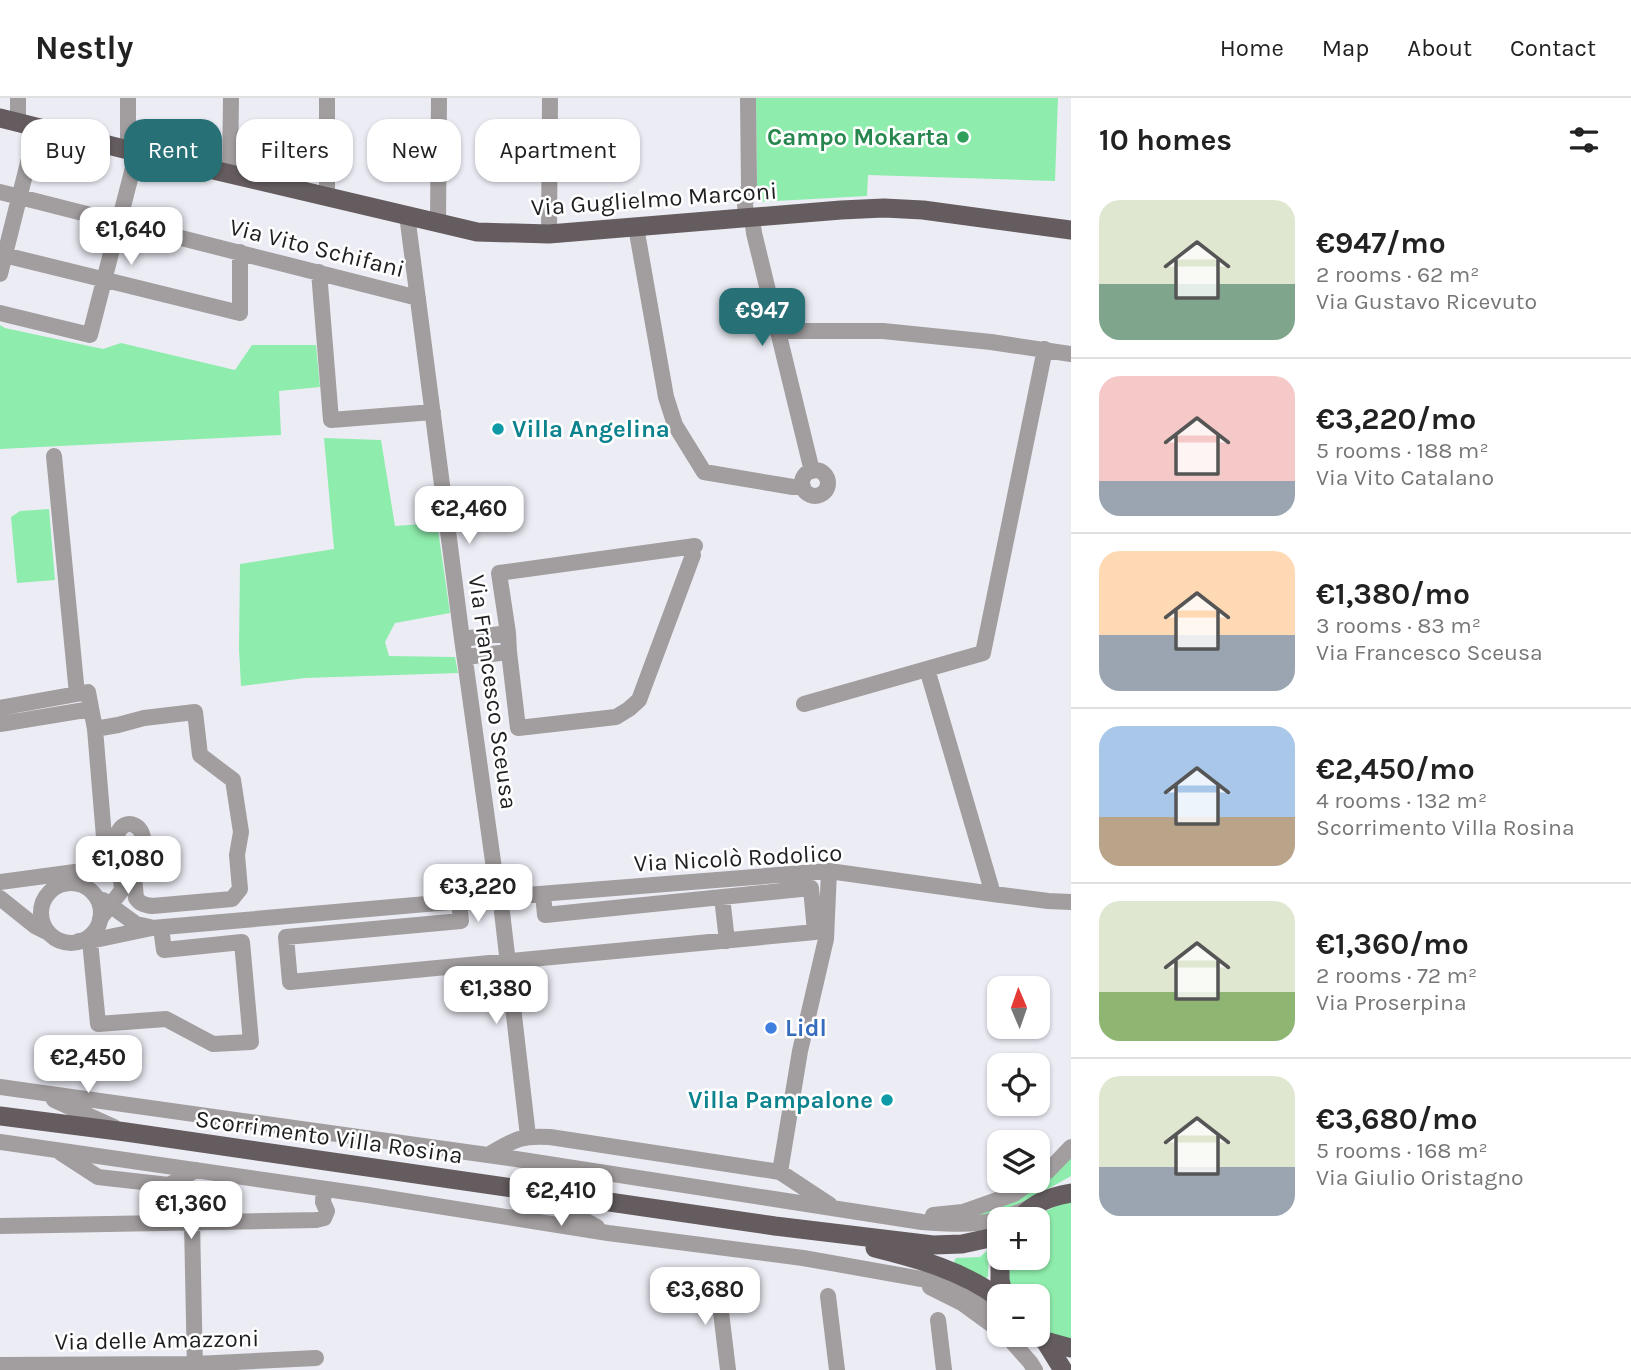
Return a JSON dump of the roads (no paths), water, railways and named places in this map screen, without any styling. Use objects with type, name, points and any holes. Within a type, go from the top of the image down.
[{"type":"main road","name":"Via Guglielmo Marconi","points":[[222,171],[477,232],[549,234],[884,208],[923,210],[1071,230]]},
{"type":"main road","name":"Scorrimento Villa Rosina","points":[[0,1116],[775,1226],[933,1245],[962,1244],[987,1239]]},
{"type":"main road","points":[[1053,1198],[1071,1184]]},
{"type":"main road","name":"Scorrimento Villa Rosina","points":[[775,1226],[923,1261],[987,1288]]},
{"type":"main road","points":[[1050,1341],[1071,1348]]},
{"type":"main road","points":[[1047,1347],[1063,1370]]},
{"type":"street","points":[[9,120],[18,98]]},
{"type":"street","points":[[128,98],[130,119]]},
{"type":"street","points":[[230,173],[231,98]]},
{"type":"street","points":[[327,98],[327,197]]},
{"type":"street","points":[[438,223],[439,98]]},
{"type":"street","points":[[549,234],[550,98]]},
{"type":"street","points":[[636,227],[666,397],[675,425],[704,472],[803,487],[813,496],[822,494],[828,482],[824,474],[812,471],[745,204],[749,186],[748,98]]},
{"type":"street","points":[[0,274],[2,254],[24,182]]},
{"type":"street","points":[[0,313],[90,335],[119,222],[126,182]]},
{"type":"street","name":"Via Vito Schifani","points":[[0,192],[418,298]]},
{"type":"street","name":"Via Francesco Sceusa","points":[[407,215],[496,883]]},
{"type":"street","points":[[2,254],[240,313],[240,252]]},
{"type":"street","points":[[319,272],[331,420],[433,412]]},
{"type":"street","points":[[777,331],[883,331],[1071,354]]},
{"type":"street","points":[[804,704],[983,653],[1045,349]]},
{"type":"street","points":[[50,934],[41,918],[44,900],[49,892],[66,883],[98,858],[104,837],[95,729],[91,709],[82,693],[54,456]]},
{"type":"street","points":[[694,550],[639,700],[616,717],[518,728],[508,633],[499,573],[694,550]]},
{"type":"street","points":[[462,639],[508,633]]},
{"type":"street","points":[[465,657],[509,652]]},
{"type":"street","points":[[927,669],[993,894]]},
{"type":"street","points":[[0,708],[82,693]]},
{"type":"street","points":[[0,724],[91,709]]},
{"type":"street","points":[[95,729],[144,718],[195,712],[200,755],[233,780],[241,832],[237,855],[240,889],[236,895],[232,899],[152,906],[139,902],[136,898],[132,856],[142,848],[144,839],[142,832],[129,824],[122,827],[117,835],[124,910],[128,919]]},
{"type":"street","points":[[0,882],[82,871]]},
{"type":"street","points":[[780,1172],[800,1051],[826,939],[829,871]]},
{"type":"street","name":"Via Nicolò Rodolico","points":[[514,896],[829,871],[1071,905]]},
{"type":"street","points":[[36,878],[79,884],[136,924],[157,928]]},
{"type":"street","points":[[701,881],[704,899]]},
{"type":"street","points":[[496,883],[506,884],[514,896],[512,905],[506,911],[497,913],[488,908],[484,899],[485,890],[496,883]]},
{"type":"street","points":[[459,901],[461,921],[286,937],[290,982],[815,932],[811,888],[545,915],[543,894]]},
{"type":"street","points":[[90,890],[99,904],[100,919]]},
{"type":"street","points":[[85,941],[122,890]]},
{"type":"street","points":[[722,897],[727,941]]},
{"type":"street","points":[[0,898],[35,926],[59,940],[69,942],[157,928],[484,899]]},
{"type":"street","points":[[502,912],[528,1136]]},
{"type":"street","points":[[85,941],[98,1024],[166,1019],[213,1044],[251,1042],[242,942],[164,950],[157,928]]},
{"type":"street","points":[[0,1087],[488,1155],[922,1222],[987,1223],[1009,1217],[1053,1198]]},
{"type":"street","points":[[36,1092],[126,1132]]},
{"type":"street","points":[[488,1155],[528,1136],[551,1137],[780,1172],[835,1208]]},
{"type":"street","points":[[0,1142],[608,1233],[803,1258],[906,1275],[961,1289],[987,1301]]},
{"type":"street","points":[[1050,1169],[1071,1147]]},
{"type":"street","points":[[0,1226],[316,1220],[324,1218],[327,1211],[323,1202],[324,1189]]},
{"type":"street","points":[[531,1191],[608,1233]]},
{"type":"street","points":[[864,1213],[924,1216],[963,1212],[1015,1193]]},
{"type":"street","points":[[192,1222],[195,1367]]},
{"type":"street","points":[[906,1275],[962,1303],[987,1321]]},
{"type":"street","points":[[717,1279],[729,1370]]},
{"type":"street","points":[[828,1296],[837,1370]]},
{"type":"street","points":[[938,1320],[944,1370]]},
{"type":"street","points":[[1017,1347],[1035,1370]]},
{"type":"street","name":"Via delle Amazzoni","points":[[0,1365],[195,1367],[316,1358]]},
{"type":"place","name":"Campo Mokarta","points":[[963,137]]},
{"type":"place","name":"Villa Angelina","points":[[498,429]]},
{"type":"place","name":"Lidl","points":[[771,1028]]},
{"type":"place","name":"Villa Pampalone","points":[[887,1100]]}]
